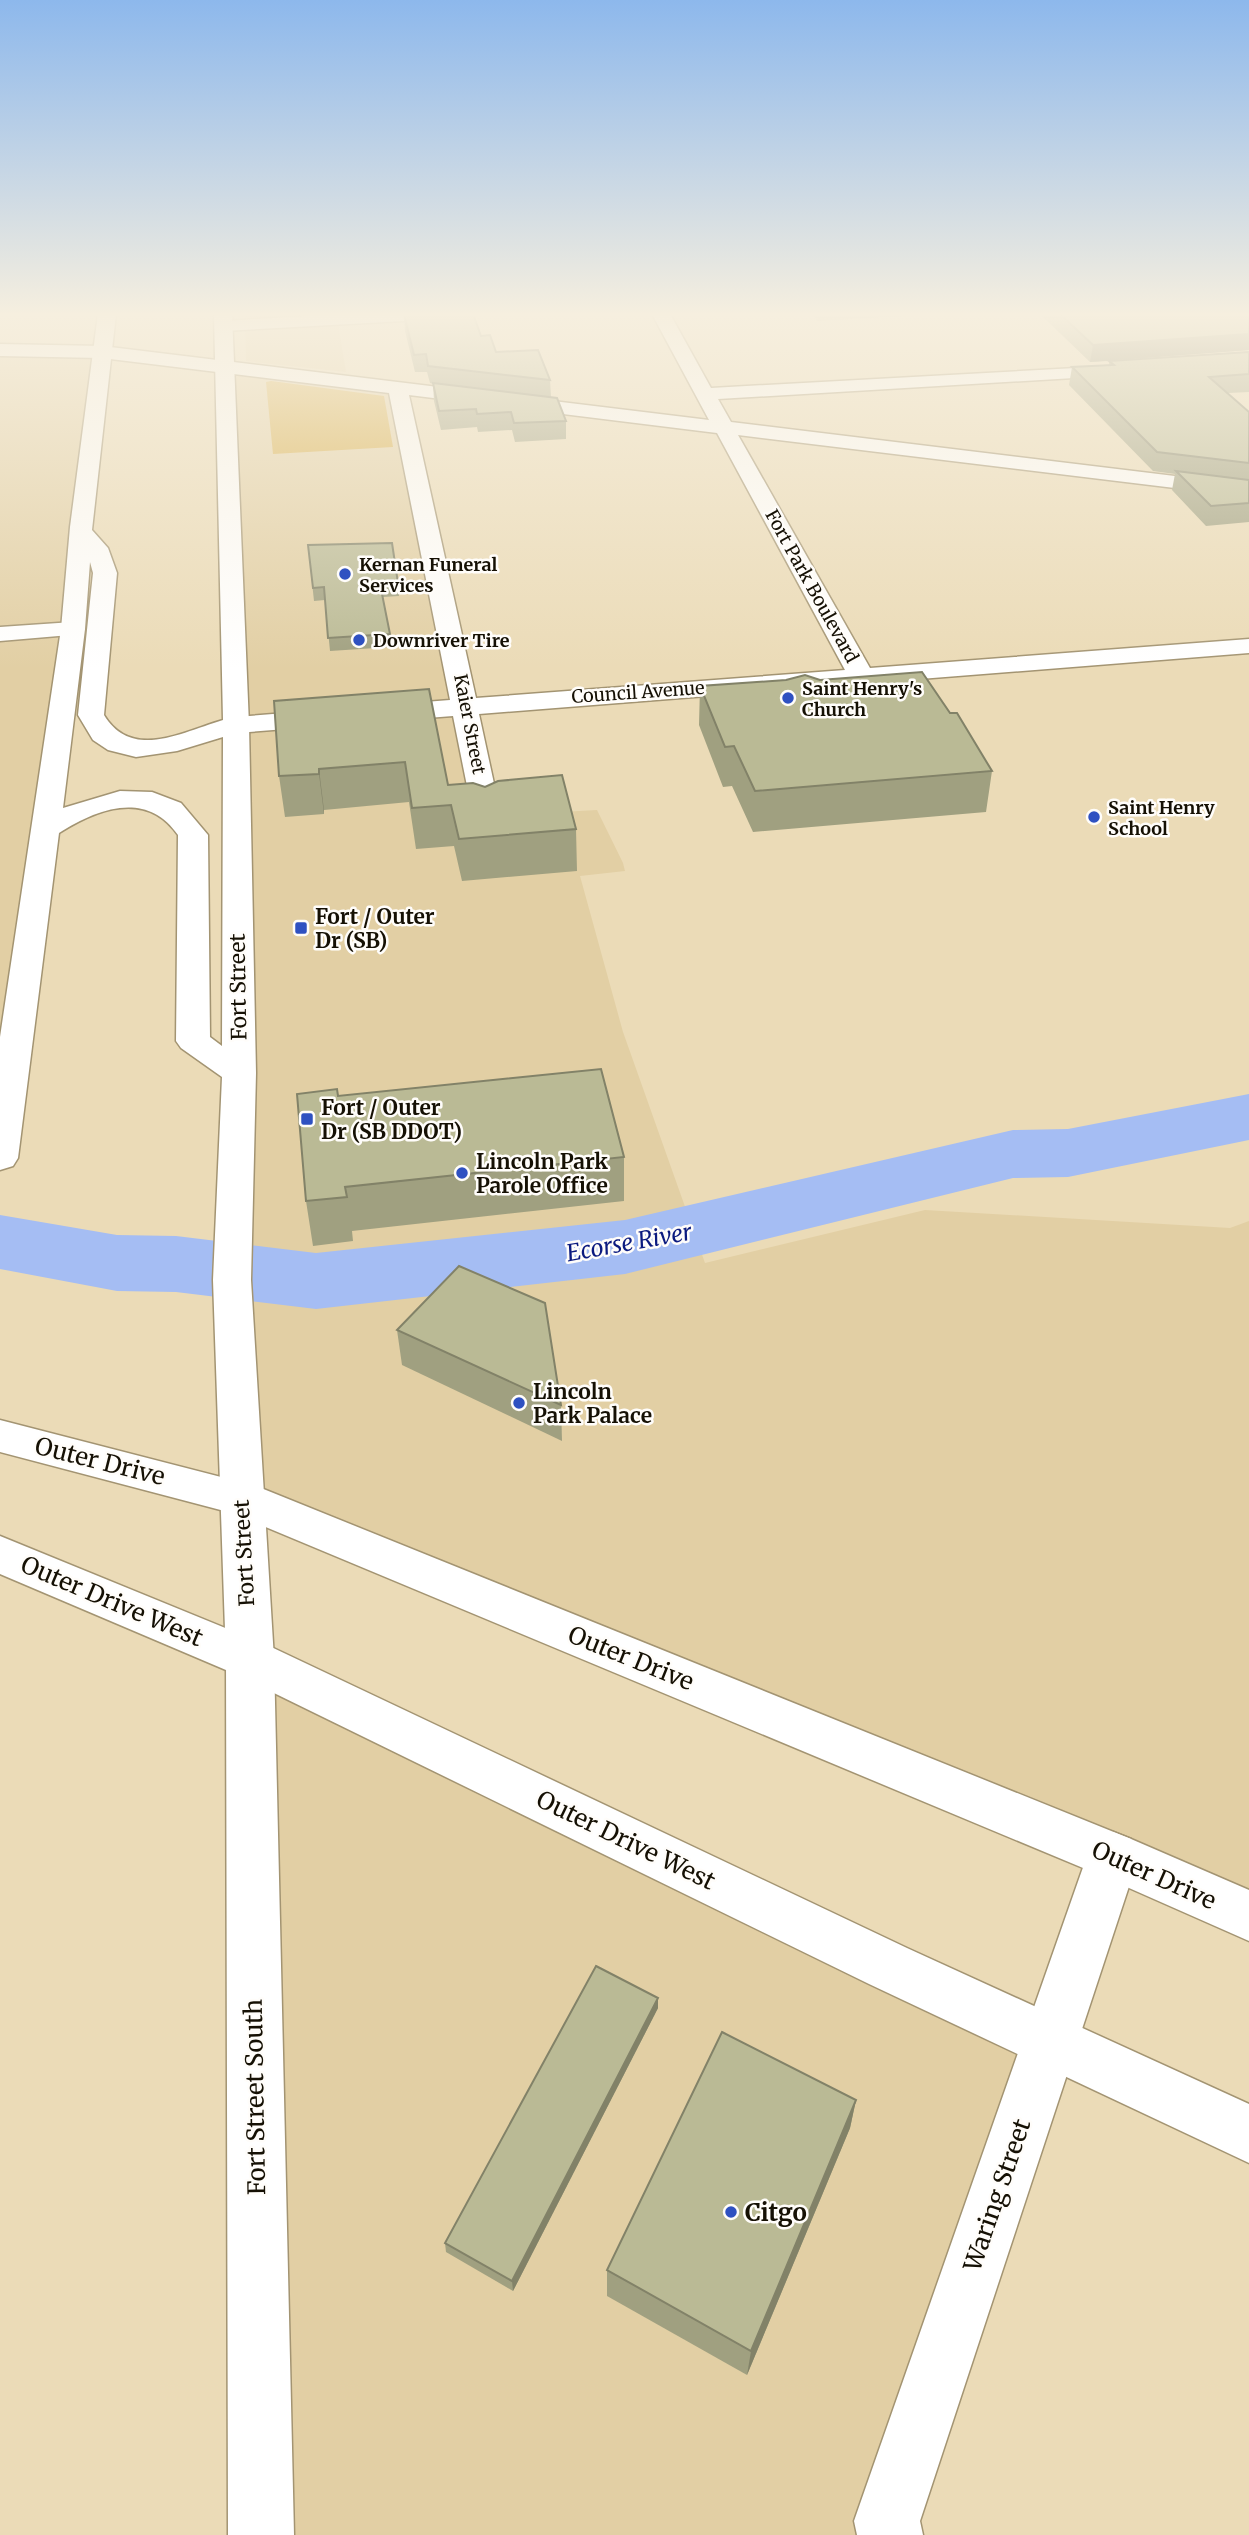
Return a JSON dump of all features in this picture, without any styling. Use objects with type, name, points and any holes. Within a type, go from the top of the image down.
[{"type":"main road","points":[[0,1158],[43,831],[73,629],[80,532],[92,432]]},
{"type":"main road","name":"Fort Street","points":[[228,432],[236,725],[239,1073],[233,1311],[250,1659]]},
{"type":"main road","name":"Kaier Street","points":[[408,432],[467,705],[487,816]]},
{"type":"main road","name":"Fort Park Boulevard","points":[[726,432],[861,675]]},
{"type":"main road","points":[[767,432],[1249,491]]},
{"type":"main road","name":"Council Avenue","points":[[80,532],[97,548],[103,559],[105,573],[91,716],[100,734],[116,745],[155,748],[236,725],[1249,646]]},
{"type":"main road","points":[[0,634],[73,629]]},
{"type":"main road","points":[[43,831],[79,811],[126,801],[146,800],[168,807],[181,818],[193,835],[193,1041],[239,1073]]},
{"type":"main road","name":"Outer Drive","points":[[0,1436],[241,1498],[1113,1856],[1249,1916]]},
{"type":"main road","name":"Outer Drive West","points":[[0,1553],[250,1659],[888,1966],[1050,2039],[1249,2134]]},
{"type":"main road","name":"Fort Street South","points":[[250,1659],[261,2535]]},
{"type":"main road","name":"Waring Street","points":[[890,2535],[887,2521],[1113,1856]]},
{"type":"shaded area","points":[[0,432],[92,432],[0,1158]]},
{"type":"shaded area","points":[[227,432],[408,432],[488,816],[597,810],[623,863],[625,871],[580,876],[623,1032],[705,1263],[925,1210],[1230,1228],[1249,1221],[1249,1916],[241,1498]]},
{"type":"shaded area","points":[[271,432],[390,432],[393,447],[273,454]]},
{"type":"shaded area","points":[[250,1659],[1050,2039],[890,2535],[261,2535]]},
{"type":"building","points":[[1137,432],[1249,432],[1249,463],[1157,452]]},
{"type":"building","points":[[1176,471],[1249,480],[1249,503],[1211,506]]},
{"type":"building","points":[[392,543],[398,583],[380,584],[390,634],[328,638],[324,587],[313,588],[308,545]]},
{"type":"building","points":[[922,672],[950,713],[957,713],[992,771],[755,791],[734,746],[725,747],[700,686],[786,680],[805,675],[820,680]]},
{"type":"building","points":[[429,689],[448,785],[473,783],[485,787],[498,781],[562,775],[576,829],[459,839],[451,805],[412,808],[405,762],[319,769],[319,774],[279,776],[274,701]]},
{"type":"building","points":[[601,1069],[624,1157],[345,1187],[347,1197],[306,1201],[297,1094],[337,1089],[338,1096]]},
{"type":"building","points":[[459,1266],[545,1303],[561,1405],[397,1330]]},
{"type":"building","points":[[596,1966],[658,1998],[512,2281],[445,2243]]},
{"type":"building","name":"Citgo","points":[[722,2032],[856,2100],[751,2351],[607,2270]]},
{"type":"waterway","name":"Ecorse River","points":[[0,1242],[117,1263],[176,1264],[316,1281],[625,1247],[1013,1154],[1068,1153],[1249,1117]]},
{"type":"place","name":"Kernan Funeral Services","points":[[345,574]]},
{"type":"place","name":"Downriver Tire","points":[[359,640]]},
{"type":"place","name":"Saint Henry's Church","points":[[788,698]]},
{"type":"place","name":"Saint Henry School","points":[[1094,817]]},
{"type":"place","name":"Fort / Outer Dr (SB)","points":[[301,928]]},
{"type":"place","name":"Fort / Outer Dr (SB DDOT)","points":[[307,1119]]},
{"type":"place","name":"Lincoln Park Parole Office","points":[[462,1173]]},
{"type":"place","name":"Lincoln Park Palace","points":[[519,1403]]},
{"type":"place","name":"Citgo","points":[[731,2212]]}]
